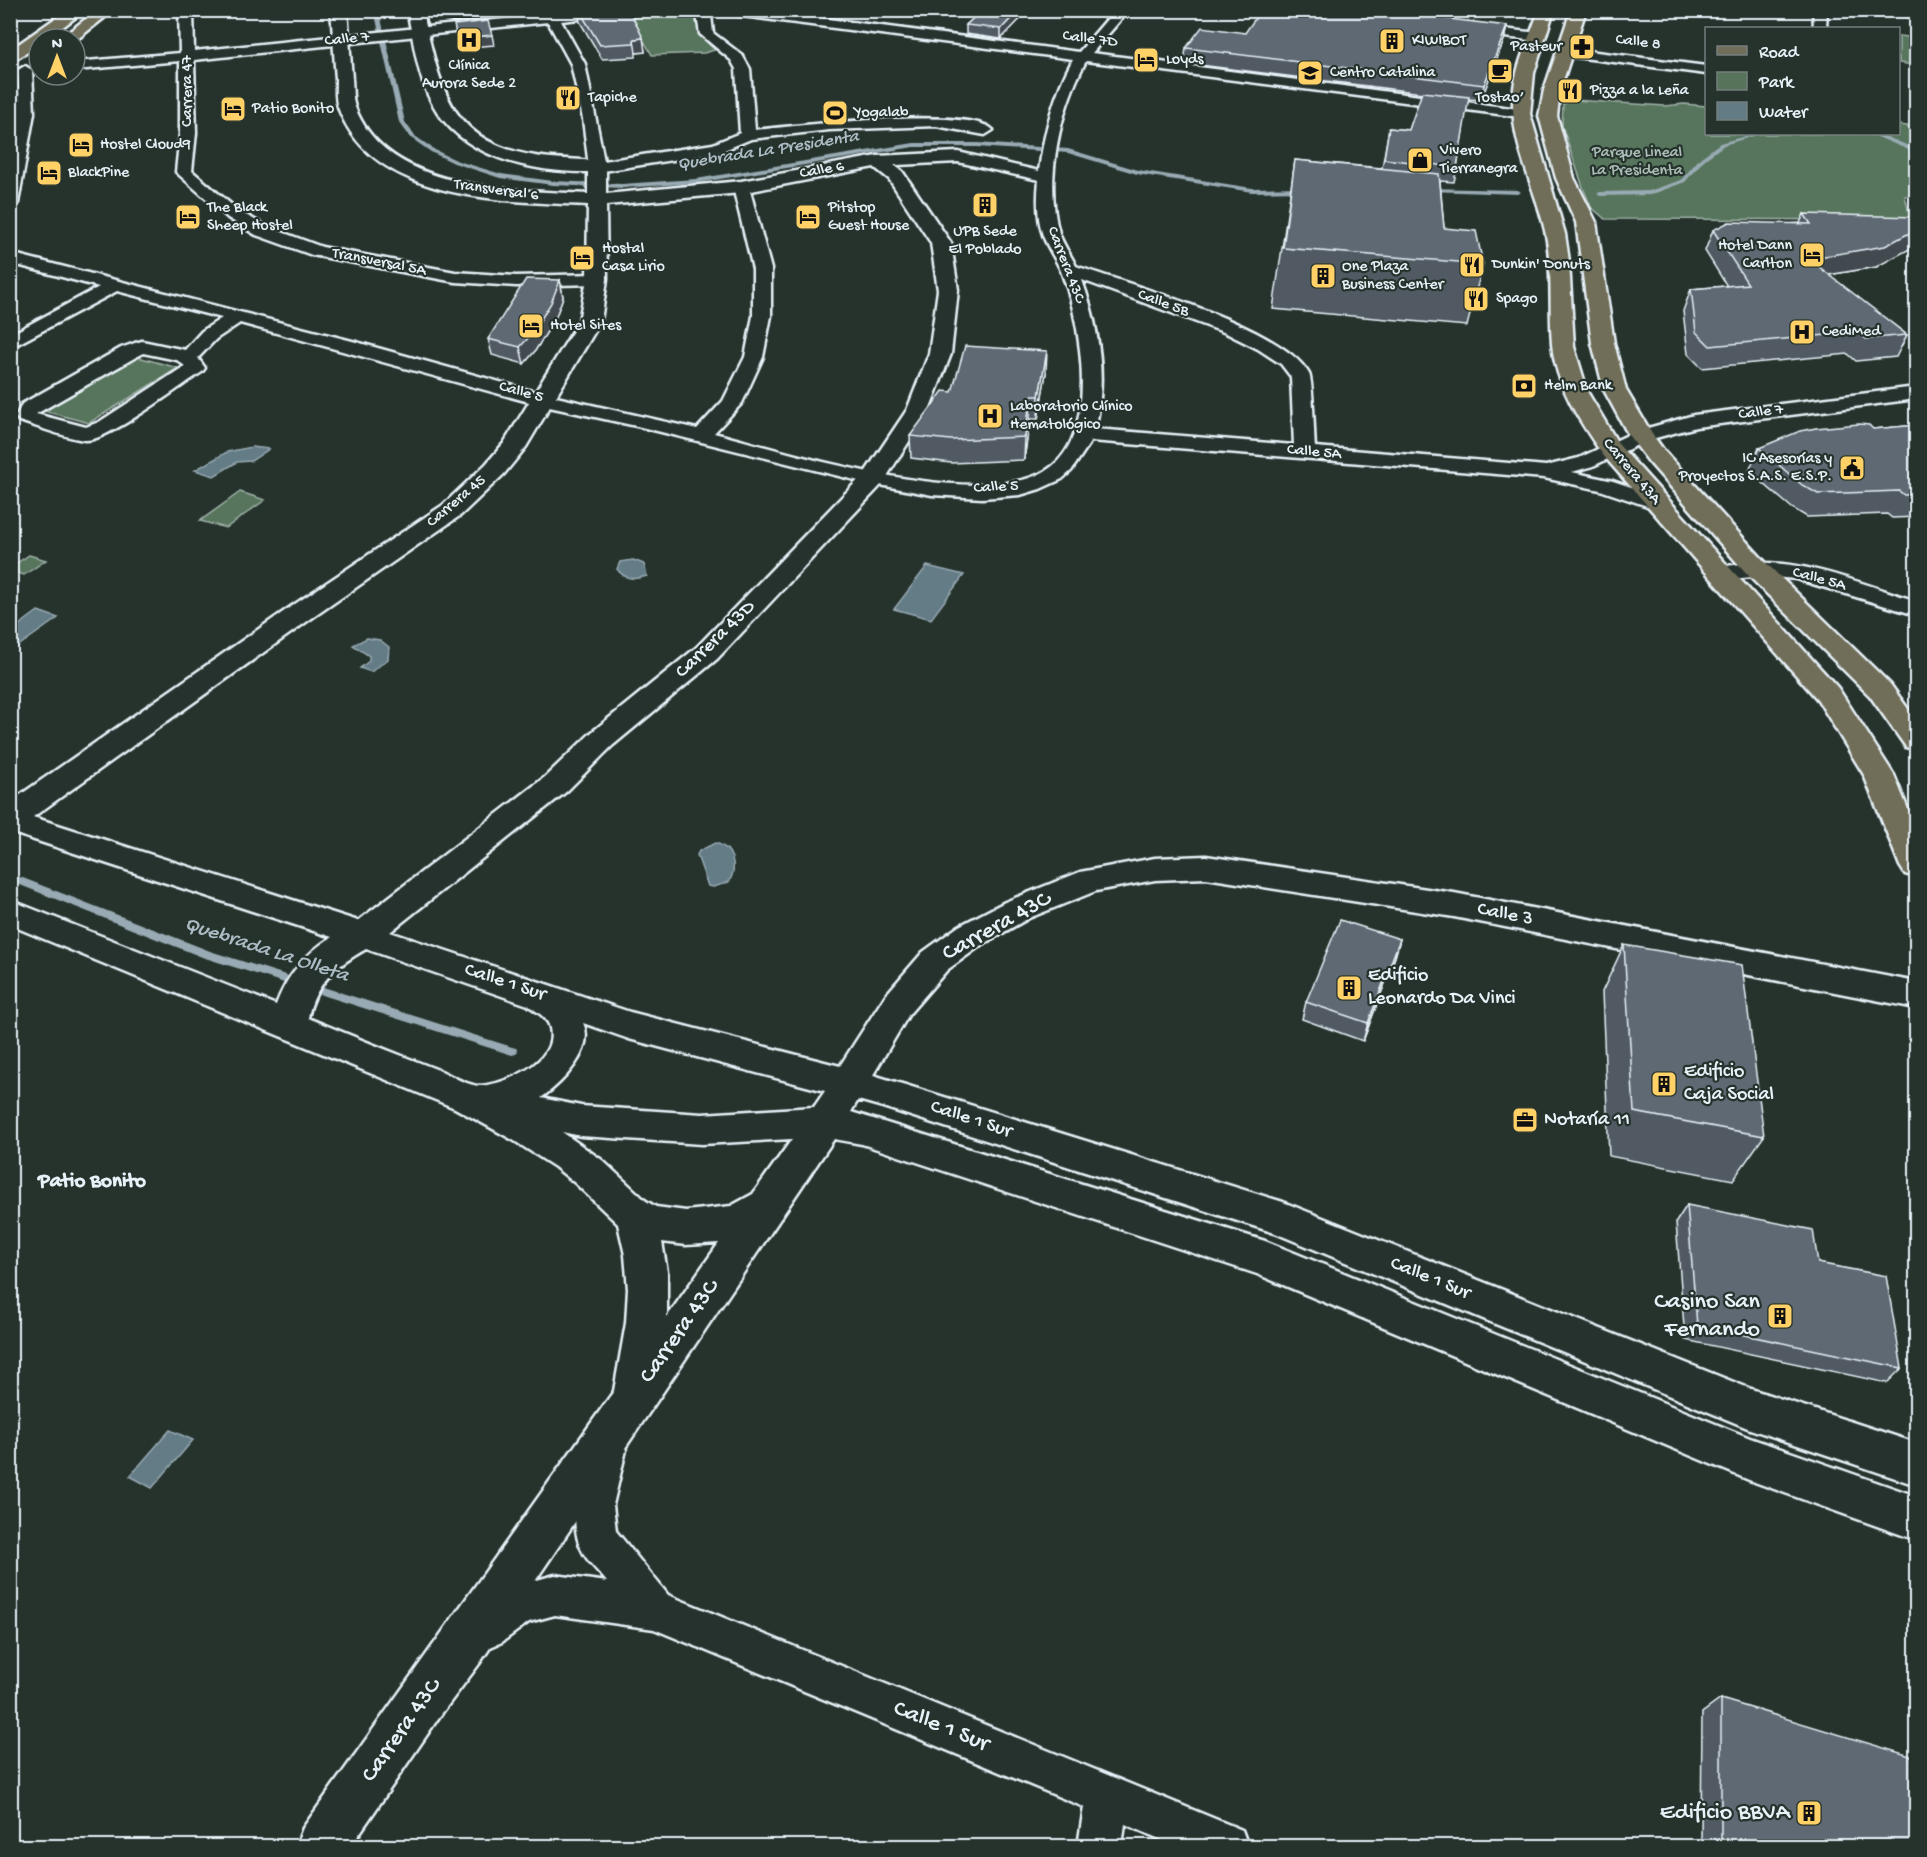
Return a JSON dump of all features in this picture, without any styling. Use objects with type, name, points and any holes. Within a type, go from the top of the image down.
[{"type":"main road","points":[[10,58],[78,10]]},
{"type":"main road","points":[[84,27],[107,10]]},
{"type":"main road","name":"Carrera 43A","points":[[1547,10],[1522,86],[1521,113],[1536,176],[1553,221],[1563,284],[1562,331],[1570,376],[1588,417],[1611,450],[1656,503],[1809,671],[1845,718],[1879,775],[1917,866]]},
{"type":"main road","name":"Carrera 43A","points":[[1579,10],[1552,90],[1548,116],[1565,178],[1586,222],[1610,374],[1615,390],[1641,436],[1757,569],[1880,690],[1917,740]]},
{"type":"main road","points":[[10,81],[27,70]]},
{"type":"street","name":"Carrera 47","points":[[184,172],[188,133],[186,10]]},
{"type":"street","points":[[339,10],[341,40]]},
{"type":"street","points":[[414,10],[420,32]]},
{"type":"street","points":[[708,10],[704,15],[707,34],[737,58],[743,69],[748,135]]},
{"type":"street","name":"Calle 7D","points":[[726,10],[1521,113]]},
{"type":"street","name":"Carrera 43C","points":[[1038,485],[1061,472],[1074,455],[1084,434],[1092,385],[1082,309],[1070,270],[1050,234],[1044,194],[1046,172],[1067,84],[1082,57],[1123,10]]},
{"type":"street","points":[[1820,10],[1820,27]]},
{"type":"street","points":[[1894,10],[1917,13]]},
{"type":"street","name":"Calle 7","points":[[87,65],[420,32],[550,14],[619,11]]},
{"type":"street","name":"Carrera 45","points":[[10,820],[299,614],[452,510],[495,469],[514,447],[590,321],[597,279],[597,182],[591,119],[578,64],[550,14]]},
{"type":"street","points":[[1458,28],[1538,37]]},
{"type":"street","name":"Transversal 6","points":[[420,32],[441,104],[454,124],[474,142],[509,156],[575,168],[597,182]]},
{"type":"street","name":"Transversal 6","points":[[341,40],[346,105],[369,143],[390,159],[420,176],[456,188],[503,195],[597,182]]},
{"type":"street","name":"Calle 8","points":[[1565,52],[1705,70]]},
{"type":"street","points":[[10,203],[30,87]]},
{"type":"street","points":[[10,109],[27,112]]},
{"type":"street","points":[[597,182],[717,148],[748,135],[829,126],[912,122],[936,122],[985,129]]},
{"type":"street","name":"Calle 6","points":[[597,182],[741,187],[877,161],[922,157],[958,157],[1046,172]]},
{"type":"street","name":"Carrera 43D","points":[[290,1025],[292,1005],[302,984],[317,965],[338,949],[362,936],[556,784],[602,739],[707,653],[873,479],[918,410],[940,354],[948,290],[941,243],[896,175],[877,161]]},
{"type":"street","name":"Transversal 5A","points":[[184,172],[234,215],[262,231],[318,251],[455,278],[516,281],[597,279]]},
{"type":"street","points":[[700,437],[732,402],[754,357],[762,316],[762,269],[741,187]]},
{"type":"street","name":"Calle 5","points":[[10,258],[542,399],[873,479],[922,487],[965,490],[1007,490],[1038,485]]},
{"type":"street","name":"Calle 5B","points":[[1070,270],[1256,339],[1277,351],[1300,374],[1305,452]]},
{"type":"street","points":[[10,343],[113,286]]},
{"type":"street","points":[[189,357],[149,347],[136,349],[29,408],[26,417],[87,434],[106,426],[195,368],[194,363],[186,360],[189,357],[209,336],[237,317]]},
{"type":"street","name":"Calle 7","points":[[1611,450],[1641,436],[1694,421],[1917,393]]},
{"type":"street","name":"Calle 5A","points":[[1084,434],[1544,472],[1606,485],[1656,503]]},
{"type":"street","name":"Calle 5A","points":[[1544,472],[1586,462],[1611,450]]},
{"type":"street","name":"Calle 5A","points":[[1720,573],[1757,569],[1804,574],[1917,609]]},
{"type":"street","name":"Calle 1 Sur","points":[[10,820],[297,912],[362,936],[629,1024],[883,1092],[1283,1219],[1750,1409],[1917,1464]]},
{"type":"street","name":"Calle 3","points":[[1091,880],[1155,869],[1206,867],[1260,874],[1454,905],[1917,995]]},
{"type":"street","name":"Carrera 43C","points":[[321,1846],[462,1647],[825,1122],[897,1005],[935,961],[971,935],[1017,910],[1091,880]]},
{"type":"street","points":[[10,912],[468,1098],[528,1129],[584,1167],[634,1214],[659,1224],[687,1229],[715,1227],[743,1220],[767,1206]]},
{"type":"street","points":[[468,1098],[498,1099],[529,1089],[553,1070],[567,1047],[568,1024],[556,1005],[534,992]]},
{"type":"street","points":[[468,1098],[581,1121],[702,1129],[825,1122],[862,1129],[1265,1259],[1749,1459],[1917,1518]]},
{"type":"street","name":"Calle 1 Sur","points":[[634,1214],[645,1256],[648,1301],[642,1350],[594,1505],[597,1539],[654,1609]]},
{"type":"street","name":"Calle 1 Sur","points":[[462,1647],[519,1605],[555,1595],[654,1609],[1226,1846]]},
{"type":"street","points":[[1100,1846],[1107,1795]]},
{"type":"green space","points":[[627,11],[706,11],[701,22],[701,32],[715,50],[704,53],[652,55]]},
{"type":"green space","points":[[1900,36],[1916,38],[1916,65],[1900,63]]},
{"type":"green space","name":"Parque Lineal La Presidenta","points":[[1573,100],[1665,106],[1684,104],[1705,106],[1705,135],[1900,135],[1900,125],[1916,127],[1916,194],[1905,196],[1910,217],[1897,220],[1605,219],[1591,207],[1584,190],[1562,126],[1563,104]]},
{"type":"green space","points":[[134,356],[178,368],[89,423],[44,411]]},
{"type":"green space","points":[[240,492],[265,500],[226,528],[200,521]]},
{"type":"green space","points":[[29,555],[46,560],[24,575],[11,571],[11,567]]},
{"type":"water","points":[[252,447],[269,449],[251,461],[237,462],[214,476],[195,470],[227,452]]},
{"type":"water","points":[[633,560],[644,564],[647,576],[630,578],[617,569],[620,562]]},
{"type":"water","points":[[927,566],[964,575],[931,619],[894,609]]},
{"type":"water","points":[[38,611],[58,618],[11,651],[11,622],[19,625]]},
{"type":"water","points":[[367,638],[380,640],[389,647],[388,659],[371,672],[360,668],[369,661],[369,656],[353,645]]},
{"type":"water","points":[[715,843],[730,853],[733,870],[729,882],[714,887],[708,886],[697,855],[699,851]]},
{"type":"water","points":[[170,1430],[193,1440],[152,1488],[130,1476]]},
{"type":"building","points":[[450,10],[475,10],[450,13]]},
{"type":"building","points":[[579,10],[629,10],[643,38],[634,39],[634,43],[600,45]]},
{"type":"building","points":[[982,10],[1019,10],[1001,29],[966,25]]},
{"type":"building","points":[[1261,10],[1376,10],[1507,26],[1484,85],[1186,48],[1202,27],[1245,33]]},
{"type":"building","points":[[488,21],[492,35],[457,39],[454,25]]},
{"type":"building","points":[[1422,92],[1469,97],[1457,167],[1384,159],[1389,128],[1409,130]]},
{"type":"building","points":[[1295,160],[1439,174],[1444,228],[1476,231],[1483,264],[1283,248]]},
{"type":"building","points":[[1804,214],[1917,217],[1917,229],[1885,246],[1819,257],[1805,256],[1907,335],[1866,339],[1858,332],[1710,346],[1696,332],[1691,289],[1748,284],[1713,230],[1729,222],[1811,224]]},
{"type":"building","points":[[526,279],[560,280],[551,303],[531,335],[520,347],[488,339]]},
{"type":"building","name":"Laboratorio Clínico Hematológico","points":[[965,346],[1047,351],[1039,396],[1031,396],[1025,437],[951,440],[910,436],[943,391],[952,392]]},
{"type":"building","points":[[1859,424],[1869,425],[1873,429],[1917,425],[1917,495],[1904,495],[1899,491],[1818,494],[1802,485],[1759,448],[1800,431]]},
{"type":"building","name":"Edificio Leonardo Da Vinci","points":[[1340,920],[1400,939],[1368,1023],[1306,1002]]},
{"type":"building","points":[[1624,945],[1742,965],[1764,1136],[1634,1112]]},
{"type":"building","name":"Casino San Fernando","points":[[1687,1205],[1813,1230],[1818,1263],[1886,1276],[1902,1368],[1697,1325]]},
{"type":"building","name":"Edificio BBVA","points":[[1721,1699],[1917,1758],[1917,1846],[1721,1846]]},
{"type":"waterway","name":"Quebrada La Presidenta","points":[[376,10],[402,122],[413,137],[433,151],[456,162],[500,176],[553,183],[622,186],[696,181],[914,145],[977,145],[1068,151],[1137,172],[1252,190],[1304,189]]},
{"type":"waterway","name":"Quebrada La Presidenta","points":[[1600,194],[1650,193],[1683,181],[1702,159],[1722,144],[1754,135]]},
{"type":"waterway","name":"Quebrada La Presidenta","points":[[1878,135],[1916,151]]},
{"type":"waterway","name":"Quebrada La Presidenta","points":[[1428,189],[1518,192]]},
{"type":"waterway","name":"Quebrada La Olleta","points":[[10,877],[206,954],[512,1051]]},
{"type":"place","name":"Clínica Aurora Sede 2","points":[[469,40]]},
{"type":"place","name":"KIWIBOT","points":[[1392,41]]},
{"type":"place","name":"Pasteur","points":[[1582,47]]},
{"type":"place","name":"Loyds","points":[[1146,60]]},
{"type":"place","name":"Tostao’","points":[[1500,71]]},
{"type":"place","name":"Centro Catalina","points":[[1310,73]]},
{"type":"place","name":"Pizza a la Leña","points":[[1570,91]]},
{"type":"place","name":"Tapiche","points":[[568,98]]},
{"type":"place","name":"Patio Bonito","points":[[233,109]]},
{"type":"place","name":"Yogalab","points":[[835,113]]},
{"type":"place","name":"Hostel Cloud9","points":[[81,145]]},
{"type":"place","name":"Vivero Tierranegra","points":[[1420,160]]},
{"type":"place","name":"BlackPine","points":[[49,173]]},
{"type":"place","name":"UPB Sede El Poblado","points":[[985,205]]},
{"type":"place","name":"The Black Sheep Hostel","points":[[188,217]]},
{"type":"place","name":"Pitstop Guest House","points":[[808,217]]},
{"type":"place","name":"Hotel Dann Carlton","points":[[1812,255]]},
{"type":"place","name":"Hostal Casa Lirio","points":[[582,258]]},
{"type":"place","name":"Dunkin' Donuts","points":[[1472,265]]},
{"type":"place","name":"One Plaza Business Center","points":[[1323,276]]},
{"type":"place","name":"Spago","points":[[1476,299]]},
{"type":"place","name":"Hotel Sites","points":[[531,326]]},
{"type":"place","name":"CediMed","points":[[1802,332]]},
{"type":"place","name":"Helm Bank","points":[[1524,386]]},
{"type":"place","name":"Laboratorio Clínico Hematológico","points":[[990,416]]},
{"type":"place","name":"IC Asesorías y Proyectos S.A.S. E.S.P.","points":[[1852,468]]},
{"type":"place","name":"Edificio Leonardo Da Vinci","points":[[1349,988]]},
{"type":"place","name":"Edificio Caja Social","points":[[1664,1084]]},
{"type":"place","name":"Notaría 11","points":[[1525,1120]]},
{"type":"place","name":"Casino San Fernando","points":[[1780,1316]]},
{"type":"place","name":"Edificio BBVA","points":[[1809,1813]]},
{"type":"district","name":"Patio Bonito","points":[[92,1182]]}]
